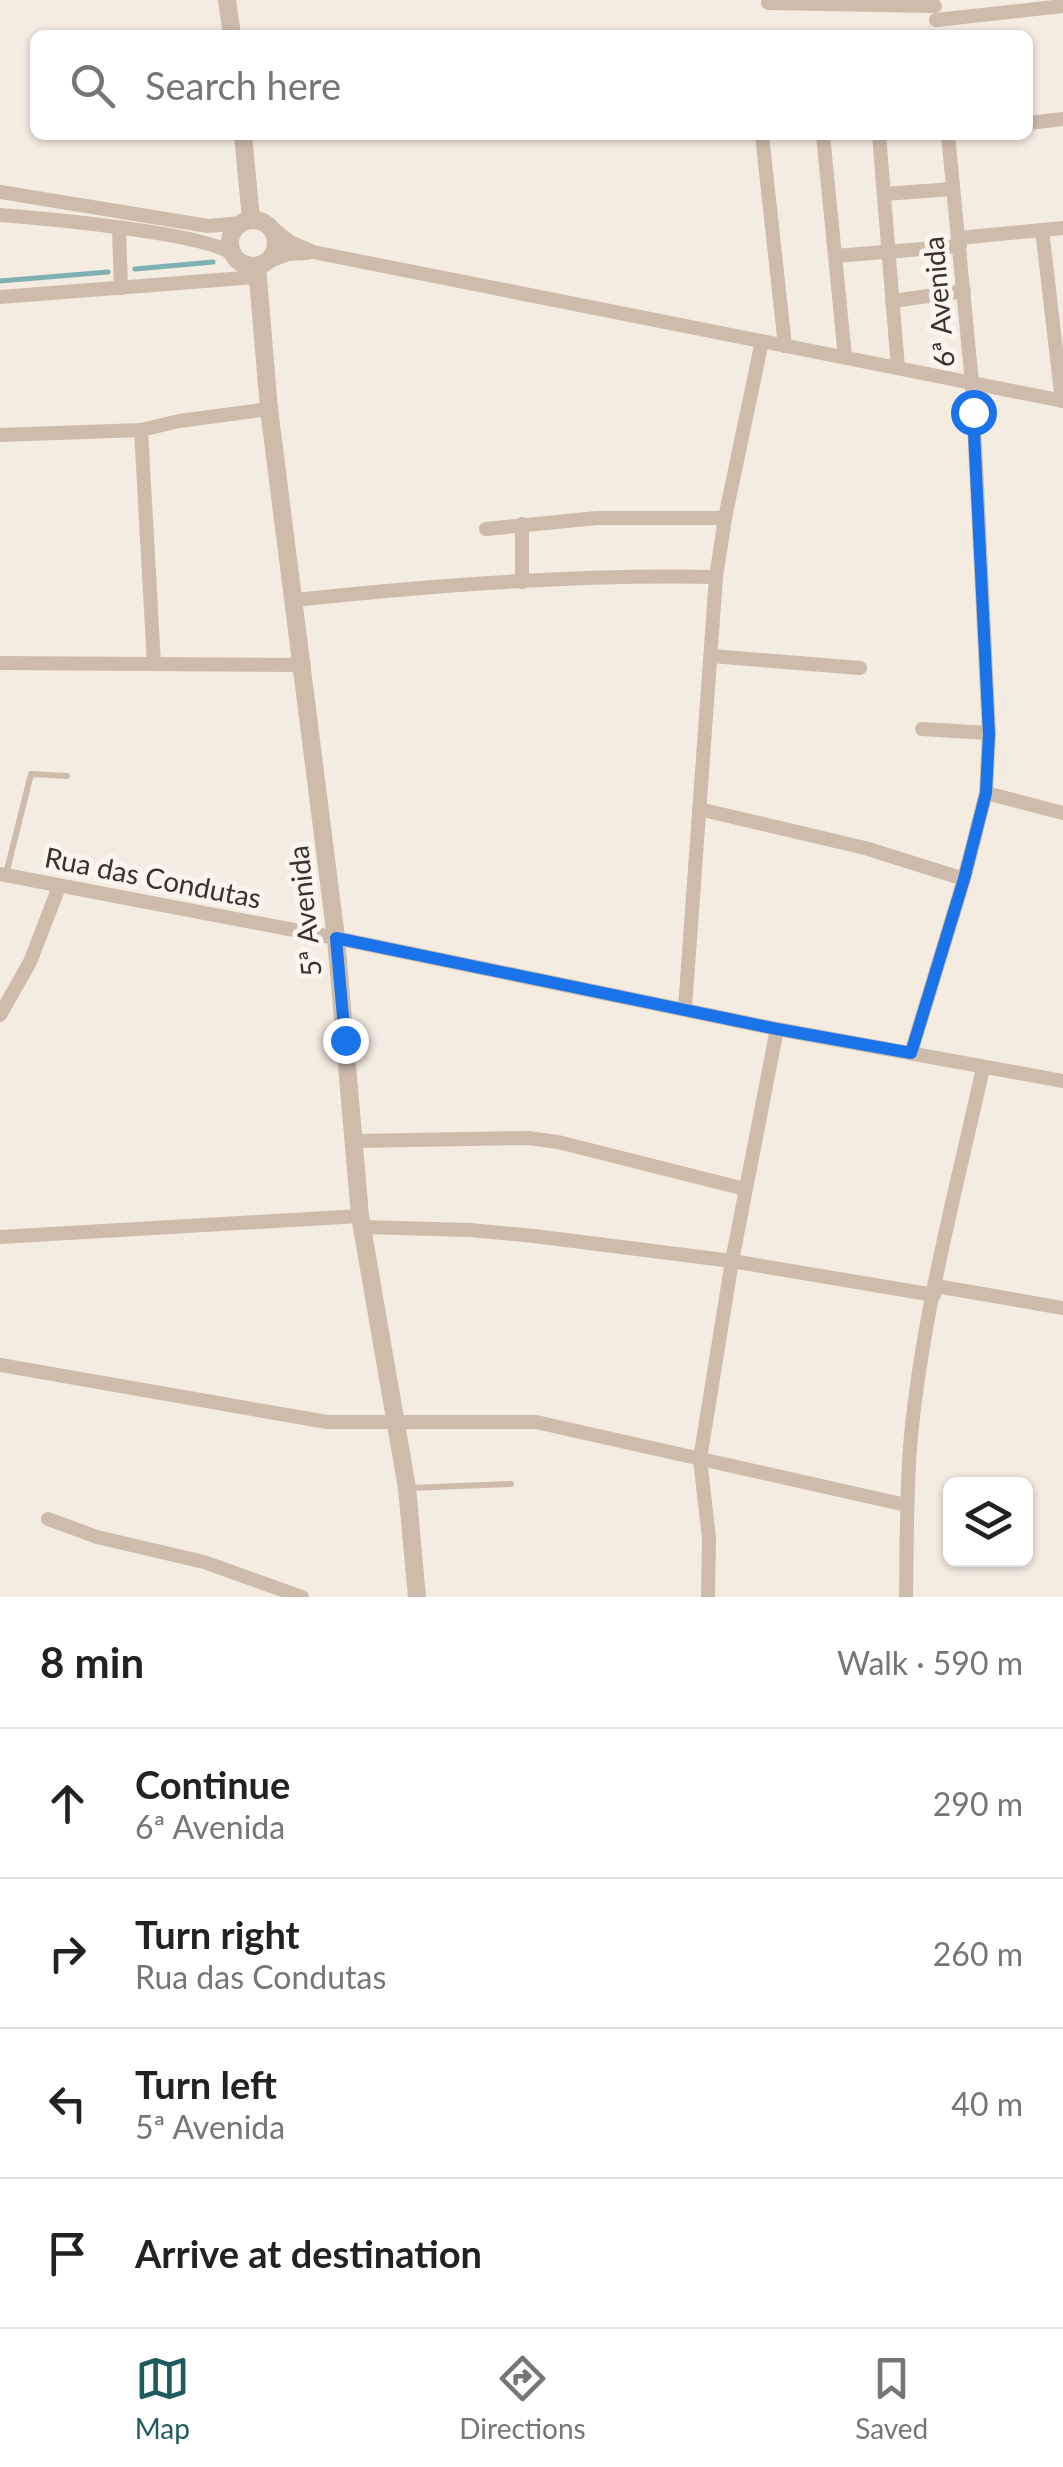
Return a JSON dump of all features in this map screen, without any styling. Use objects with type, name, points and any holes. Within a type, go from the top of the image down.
[{"type":"street","points":[[228,0],[231,30]]},
{"type":"street","points":[[768,3],[936,16],[1063,6]]},
{"type":"street","points":[[1033,122],[1063,119]]},
{"type":"street","points":[[232,254],[229,240],[246,221],[243,140]]},
{"type":"street","points":[[763,140],[785,346]]},
{"type":"street","points":[[823,140],[846,358]]},
{"type":"street","points":[[879,140],[898,368]]},
{"type":"street","name":"6ª Avenida","points":[[911,1053],[986,793],[989,734],[972,383],[948,140]]},
{"type":"street","points":[[884,194],[953,189]]},
{"type":"street","points":[[0,192],[208,226],[246,221],[270,226],[290,242],[313,252],[1062,401],[1042,230]]},
{"type":"street","points":[[0,214],[216,245],[243,264],[259,269]]},
{"type":"street","points":[[259,269],[276,246],[270,226]]},
{"type":"street","points":[[835,256],[888,253],[1063,228]]},
{"type":"street","points":[[119,229],[122,288]]},
{"type":"street","points":[[0,298],[122,288],[259,269],[288,254],[313,252]]},
{"type":"street","name":"5ª Avenida","points":[[259,269],[269,409],[336,938],[361,1222],[408,1488],[417,1597]]},
{"type":"street","points":[[892,301],[964,291]]},
{"type":"street","points":[[684,1008],[716,576],[762,341]]},
{"type":"street","points":[[0,435],[141,430],[269,409]]},
{"type":"street","points":[[141,430],[154,664]]},
{"type":"street","points":[[486,528],[597,518],[725,518]]},
{"type":"street","points":[[522,524],[522,582]]},
{"type":"street","points":[[295,600],[440,586],[716,576]]},
{"type":"street","points":[[711,656],[860,668]]},
{"type":"street","points":[[0,663],[304,665]]},
{"type":"street","points":[[922,729],[989,734]]},
{"type":"street","points":[[986,793],[1063,813]]},
{"type":"street","points":[[699,808],[865,848],[964,879]]},
{"type":"street","name":"Rua das Condutas","points":[[3,875],[336,938],[777,1029],[1063,1081]]},
{"type":"street","points":[[0,1015],[30,962],[58,887]]},
{"type":"street","points":[[708,1597],[709,1538],[700,1460],[732,1261],[777,1029]]},
{"type":"street","points":[[906,1597],[911,1434],[935,1290],[982,1068]]},
{"type":"street","points":[[354,1141],[528,1138],[745,1189]]},
{"type":"street","points":[[0,1237],[361,1222],[470,1230],[732,1261],[1063,1308]]},
{"type":"street","points":[[0,1365],[308,1420],[536,1422],[906,1505]]},
{"type":"street","points":[[48,1519],[97,1537],[204,1562],[302,1597]]},
{"type":"lane","points":[[3,875],[31,774],[67,776]]},
{"type":"lane","points":[[408,1488],[510,1484]]},
{"type":"waterway","points":[[135,269],[213,262]]},
{"type":"waterway","points":[[0,281],[108,272]]},
{"type":"route","points":[[345,1040],[336,938],[911,1053],[986,793],[989,734],[973,412]]}]
